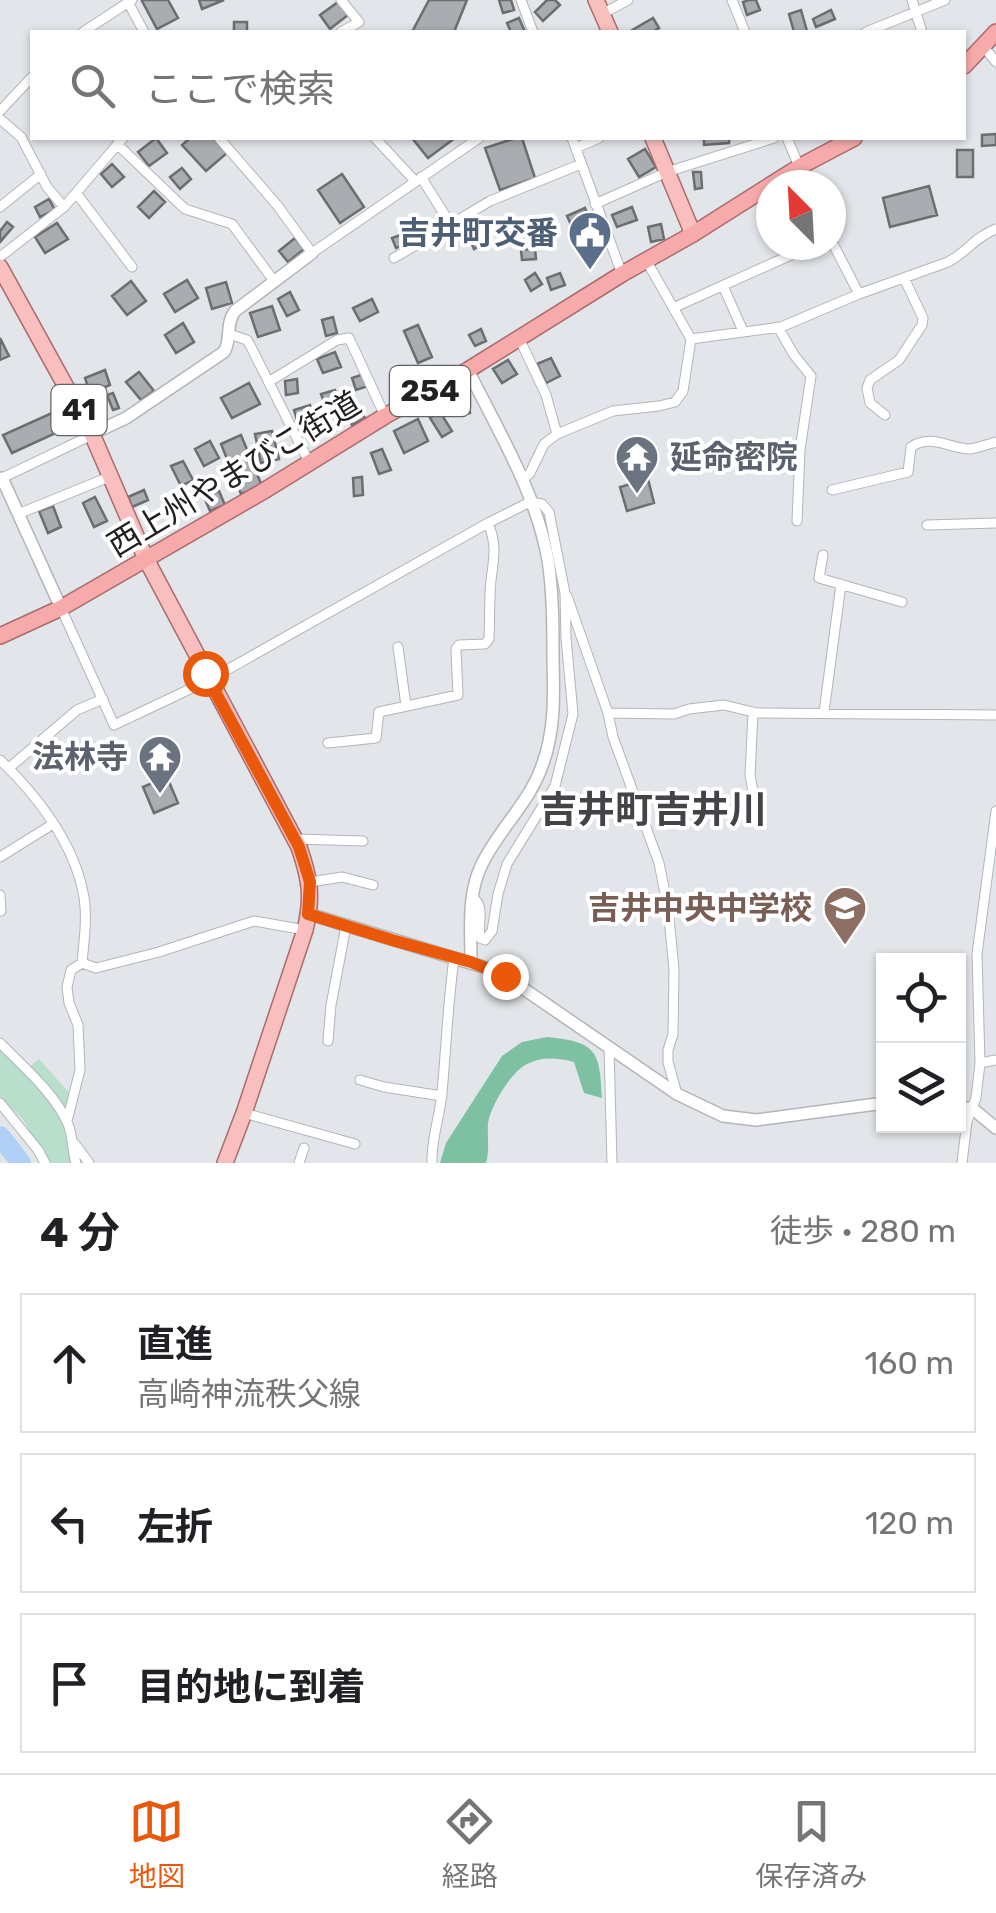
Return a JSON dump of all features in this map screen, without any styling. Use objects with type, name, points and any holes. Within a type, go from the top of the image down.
[{"type":"highway","points":[[966,65],[992,56],[996,32]]},
{"type":"highway","name":"西上州やまびこ街道","points":[[0,636],[61,608],[850,140]]},
{"type":"main road","points":[[599,7],[609,30]]},
{"type":"main road","points":[[654,140],[693,234]]},
{"type":"main road","name":"41","points":[[0,267],[92,434],[146,558]]},
{"type":"main road","points":[[146,558],[295,839],[310,882],[307,922],[225,1163]]},
{"type":"street","points":[[342,0],[359,22],[345,30]]},
{"type":"street","points":[[521,0],[532,30]]},
{"type":"street","points":[[599,7],[628,0]]},
{"type":"street","points":[[732,0],[744,30]]},
{"type":"street","points":[[912,0],[921,30]]},
{"type":"street","points":[[871,30],[944,0]]},
{"type":"street","points":[[85,30],[130,1],[143,30]]},
{"type":"street","points":[[0,110],[30,78]]},
{"type":"street","points":[[0,119],[21,137],[47,187],[64,207]]},
{"type":"street","points":[[221,140],[312,253]]},
{"type":"street","points":[[377,140],[418,179],[452,225]]},
{"type":"street","points":[[472,897],[479,903],[478,932],[485,940],[492,931],[507,864],[559,776],[573,714],[565,593],[549,512],[542,504],[530,502],[488,523],[209,680],[114,725],[18,514],[6,504],[1,478],[126,418],[224,352],[234,311],[476,140]]},
{"type":"street","points":[[596,204],[667,172],[768,140]]},
{"type":"street","points":[[788,140],[800,170]]},
{"type":"street","points":[[0,257],[64,207],[120,141],[184,209],[232,224],[274,281]]},
{"type":"street","points":[[574,143],[622,274]]},
{"type":"street","points":[[394,258],[490,201],[581,164]]},
{"type":"street","points":[[0,207],[41,174]]},
{"type":"street","points":[[77,194],[132,266]]},
{"type":"street","points":[[691,339],[778,327],[948,262],[981,235],[996,229]]},
{"type":"street","points":[[522,480],[530,473],[544,444],[557,434],[613,411],[674,402],[683,391],[691,339],[646,260]]},
{"type":"street","points":[[674,308],[780,260]]},
{"type":"street","points":[[841,260],[859,294]]},
{"type":"street","points":[[885,414],[870,403],[870,380],[899,360],[923,318],[904,278]]},
{"type":"street","points":[[723,286],[743,332]]},
{"type":"street","points":[[0,302],[16,293]]},
{"type":"street","points":[[778,327],[811,376],[800,450],[797,521]]},
{"type":"street","points":[[229,334],[247,340],[309,462]]},
{"type":"street","points":[[270,382],[338,340],[350,338],[384,416]]},
{"type":"street","points":[[518,338],[546,396],[557,434]]},
{"type":"street","points":[[468,370],[522,480],[548,561],[554,684],[551,733],[542,767],[481,866],[472,897],[471,962]]},
{"type":"street","points":[[832,490],[908,472],[912,447],[917,442],[939,441],[970,449],[996,442]]},
{"type":"street","points":[[18,514],[109,478]]},
{"type":"street","points":[[927,524],[996,522]]},
{"type":"street","points":[[328,743],[376,738],[379,712],[458,695],[456,649],[459,645],[484,644],[490,639],[491,582],[496,554],[488,523]]},
{"type":"street","points":[[823,555],[819,578],[902,602]]},
{"type":"street","points":[[824,712],[841,584]]},
{"type":"street","points":[[565,593],[659,862],[674,969],[673,1034],[668,1062],[677,1094]]},
{"type":"street","points":[[398,647],[406,706]]},
{"type":"street","points":[[9,768],[77,710],[103,699]]},
{"type":"street","points":[[608,714],[674,714],[724,705],[754,712],[996,715]]},
{"type":"street","points":[[708,809],[756,811],[750,776],[754,712]]},
{"type":"street","points":[[0,760],[35,796],[72,860],[84,894],[82,963]]},
{"type":"street","points":[[962,1163],[980,1062],[977,954],[996,812]]},
{"type":"street","points":[[0,857],[52,824]]},
{"type":"street","points":[[295,839],[363,841]]},
{"type":"street","points":[[310,882],[342,876],[374,885]]},
{"type":"street","points":[[0,895],[1,911]]},
{"type":"street","points":[[67,1121],[80,1070],[78,1025],[68,1003],[70,970],[82,963],[96,968],[160,952],[254,921],[346,926],[471,962],[505,976],[677,1094],[723,1116],[741,1120],[772,1118],[876,1104]]},
{"type":"street","points":[[328,1041],[346,926]]},
{"type":"street","points":[[432,1163],[454,958]]},
{"type":"street","points":[[0,1043],[56,1102],[67,1121],[76,1163]]},
{"type":"street","points":[[609,1046],[612,1163]]},
{"type":"street","points":[[980,1062],[996,1060]]},
{"type":"street","points":[[360,1080],[384,1088],[442,1096]]},
{"type":"street","points":[[0,1104],[45,1163]]},
{"type":"street","points":[[966,1108],[973,1108],[996,1128]]},
{"type":"street","points":[[244,1113],[355,1144]]},
{"type":"street","points":[[74,1144],[89,1163]]},
{"type":"street","points":[[299,1163],[304,1148]]},
{"type":"green space","points":[[547,1037],[576,1042],[592,1051],[597,1059],[602,1098],[584,1093],[574,1062],[550,1058],[533,1061],[515,1074],[493,1107],[486,1163],[440,1163],[446,1143],[502,1056],[522,1042]]},
{"type":"green space","points":[[0,1048],[23,1072],[39,1059],[70,1094],[73,1163],[49,1163],[22,1118],[0,1097]]},
{"type":"building","points":[[144,0],[168,0],[178,18],[157,29]]},
{"type":"building","points":[[199,0],[224,0],[202,9]]},
{"type":"building","points":[[429,0],[467,0],[455,30],[413,30]]},
{"type":"building","points":[[499,0],[511,0],[514,10],[503,13]]},
{"type":"building","points":[[547,0],[560,5],[543,21],[535,12]]},
{"type":"building","points":[[756,0],[760,10],[747,15],[743,2]]},
{"type":"building","points":[[338,2],[348,15],[330,29],[320,15]]},
{"type":"building","points":[[801,10],[807,30],[793,30],[789,14]]},
{"type":"building","points":[[831,10],[835,19],[816,27],[813,19]]},
{"type":"building","points":[[519,18],[524,30],[510,30],[507,23]]},
{"type":"building","points":[[653,18],[659,28],[656,30],[632,30]]},
{"type":"building","points":[[234,22],[247,22],[247,30],[234,30]]},
{"type":"building","points":[[996,134],[996,145],[982,146],[982,135]]},
{"type":"building","points":[[157,140],[167,153],[149,166],[138,152]]},
{"type":"building","points":[[188,140],[215,140],[227,153],[206,171],[182,145]]},
{"type":"building","points":[[414,140],[452,140],[428,158]]},
{"type":"building","points":[[523,140],[535,178],[500,190],[485,148]]},
{"type":"building","points":[[704,140],[729,140],[729,143],[704,145]]},
{"type":"building","points":[[645,149],[656,167],[639,177],[628,159]]},
{"type":"building","points":[[957,150],[973,150],[973,177],[957,177]]},
{"type":"building","points":[[112,164],[124,177],[112,187],[101,174]]},
{"type":"building","points":[[182,168],[191,179],[180,189],[170,177]]},
{"type":"building","points":[[693,172],[701,172],[702,188],[695,189]]},
{"type":"building","points":[[342,174],[364,207],[340,223],[318,190]]},
{"type":"building","points":[[929,186],[937,215],[890,227],[883,198]]},
{"type":"building","points":[[154,191],[165,202],[149,218],[138,207]]},
{"type":"building","points":[[49,199],[55,210],[40,217],[35,207]]},
{"type":"building","points":[[632,207],[637,220],[617,227],[612,215]]},
{"type":"building","points":[[585,208],[590,221],[573,229],[567,216]]},
{"type":"building","points":[[478,219],[488,242],[474,249],[464,225]]},
{"type":"building","points":[[7,222],[13,227],[0,242],[0,231]]},
{"type":"building","points":[[57,223],[68,239],[45,253],[35,237]]},
{"type":"building","points":[[661,224],[664,239],[651,242],[648,227]]},
{"type":"building","points":[[417,229],[421,239],[396,248],[392,238]]},
{"type":"building","points":[[295,238],[304,249],[288,262],[279,251]]},
{"type":"building","points":[[535,249],[536,259],[522,260],[521,250]]},
{"type":"building","points":[[535,273],[542,284],[531,291],[525,280]]},
{"type":"building","points":[[560,273],[565,285],[551,290],[547,278]]},
{"type":"building","points":[[187,280],[198,298],[175,312],[164,294]]},
{"type":"building","points":[[131,281],[146,301],[127,315],[112,296]]},
{"type":"building","points":[[226,282],[232,303],[212,309],[206,288]]},
{"type":"building","points":[[290,292],[299,310],[287,316],[278,299]]},
{"type":"building","points":[[372,299],[378,312],[360,321],[353,308]]},
{"type":"building","points":[[272,306],[280,330],[258,337],[250,313]]},
{"type":"building","points":[[333,317],[337,333],[326,336],[322,320]]},
{"type":"building","points":[[183,323],[194,342],[176,353],[165,335]]},
{"type":"building","points":[[418,325],[432,357],[418,363],[404,331]]},
{"type":"building","points":[[481,329],[486,341],[475,346],[469,335]]},
{"type":"building","points":[[0,338],[9,356],[0,360]]},
{"type":"building","points":[[335,352],[341,367],[323,373],[317,359]]},
{"type":"building","points":[[551,358],[560,376],[546,383],[537,364]]},
{"type":"building","points":[[508,360],[517,374],[502,383],[493,369]]},
{"type":"building","points":[[105,370],[110,385],[90,393],[85,378]]},
{"type":"building","points":[[139,372],[154,391],[141,400],[126,382]]},
{"type":"building","points":[[364,374],[368,386],[356,390],[352,378]]},
{"type":"building","points":[[297,379],[298,393],[286,395],[285,381]]},
{"type":"building","points":[[249,383],[260,404],[232,418],[221,398]]},
{"type":"building","points":[[335,390],[338,401],[325,405],[321,394]]},
{"type":"building","points":[[113,393],[119,408],[113,410],[107,395]]},
{"type":"building","points":[[468,398],[470,413],[455,415],[453,400]]},
{"type":"building","points":[[99,399],[105,415],[96,419],[89,403]]},
{"type":"building","points":[[355,400],[365,418],[352,425],[342,408]]},
{"type":"building","points":[[310,405],[314,418],[298,423],[294,410]]},
{"type":"building","points":[[61,409],[69,427],[12,453],[3,435]]},
{"type":"building","points":[[440,412],[452,431],[442,437],[430,418]]},
{"type":"building","points":[[418,419],[428,441],[404,453],[394,431]]},
{"type":"building","points":[[272,431],[279,459],[261,463],[255,434]]},
{"type":"building","points":[[241,435],[262,486],[241,494],[221,444]]},
{"type":"building","points":[[210,441],[219,458],[204,466],[195,449]]},
{"type":"building","points":[[382,449],[391,470],[379,474],[371,453]]},
{"type":"building","points":[[183,461],[193,480],[181,486],[171,466]]},
{"type":"building","points":[[362,477],[363,495],[354,496],[353,478]]},
{"type":"building","name":"延命密院","points":[[648,479],[654,503],[627,511],[620,487]]},
{"type":"building","points":[[144,490],[148,500],[132,507],[128,497]]},
{"type":"building","points":[[219,491],[225,505],[210,511],[204,497]]},
{"type":"building","points":[[95,497],[107,521],[94,527],[83,503]]},
{"type":"building","points":[[53,506],[61,527],[48,533],[39,511]]},
{"type":"building","name":"法林寺","points":[[167,777],[178,803],[154,813],[143,787]]},
{"type":"waterway","points":[[0,1136],[21,1163]]},
{"type":"place","name":"吉井町交番","points":[[590,271]]},
{"type":"place","name":"延命密院","points":[[637,495]]},
{"type":"place","name":"法林寺","points":[[160,795]]},
{"type":"place","name":"吉井中央中学校","points":[[845,946]]},
{"type":"district","name":"吉井町吉井川","points":[[653,810]]},
{"type":"route","points":[[205,673],[299,847],[310,882],[308,914],[471,962],[505,976]]}]
